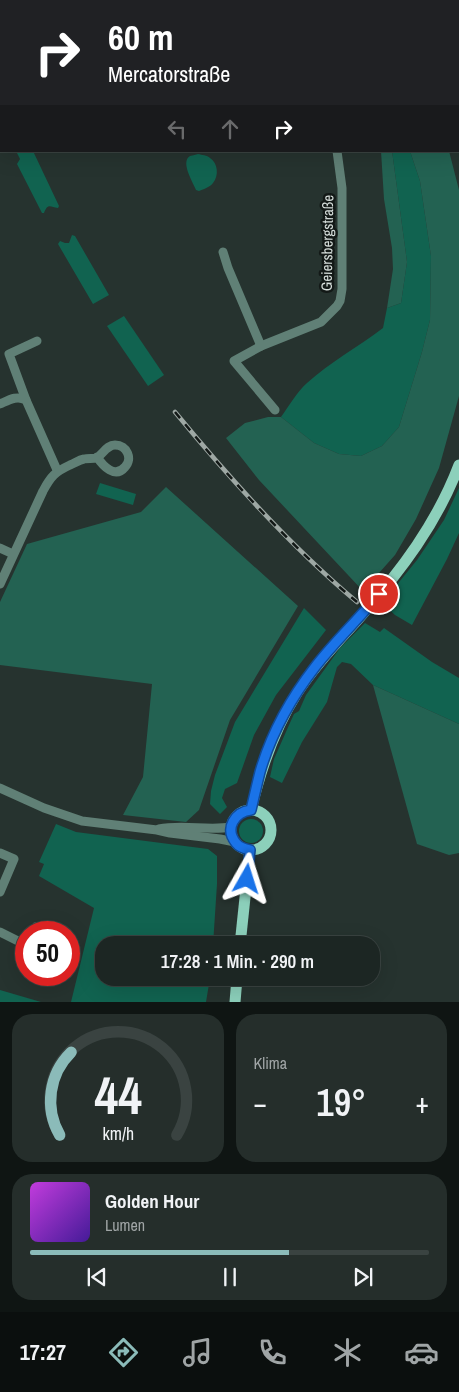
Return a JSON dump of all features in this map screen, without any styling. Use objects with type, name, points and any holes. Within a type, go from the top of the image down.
[{"type":"main road","points":[[251,810],[261,771],[285,712],[316,666],[368,608],[416,548],[445,499],[459,465]]},
{"type":"main road","points":[[251,810],[264,814],[269,819],[271,834],[264,846],[250,850],[241,847],[235,842],[231,827],[235,818],[240,813],[251,810]]},
{"type":"main road","points":[[241,936],[250,850]]},
{"type":"main road","points":[[235,1002],[236,986]]},
{"type":"street","name":"Geiersbergstraße","points":[[275,410],[234,361],[261,346],[321,322],[330,315],[340,301],[342,288],[342,188],[337,152]]},
{"type":"street","points":[[223,252],[261,346]]},
{"type":"street","points":[[37,341],[9,354],[26,400],[57,470]]},
{"type":"street","points":[[0,404],[16,397],[22,397],[26,400]]},
{"type":"street","points":[[0,584],[50,479],[57,470],[83,459],[97,458]]},
{"type":"street","points":[[0,548],[13,554]]},
{"type":"street","points":[[0,788],[44,808],[82,821],[235,842]]},
{"type":"street","points":[[157,830],[170,827],[221,829],[231,827]]},
{"type":"street","points":[[0,853],[14,859],[3,875],[0,892]]},
{"type":"street","points":[[0,932],[15,940]]},
{"type":"green space","points":[[16,152],[33,152],[59,206],[58,208],[48,207],[42,213],[17,164],[20,159]]},
{"type":"green space","points":[[381,152],[392,152],[407,262],[401,303],[387,308],[393,269],[392,248],[384,199]]},
{"type":"green space","points":[[392,152],[410,152],[420,181],[431,256],[430,320],[399,427],[382,446],[361,456],[339,454],[314,443],[281,417],[307,383],[325,368],[383,328],[387,308],[401,303],[407,262]]},
{"type":"green space","points":[[410,152],[449,152],[459,190],[459,396],[439,468],[416,519],[395,555],[363,591],[259,480],[226,438],[245,423],[268,417],[281,417],[314,443],[339,454],[361,456],[382,446],[399,427],[430,320],[431,256],[420,181]]},
{"type":"green space","points":[[198,154],[213,160],[217,170],[213,183],[199,191],[196,190],[186,163],[190,156]]},
{"type":"green space","points":[[72,235],[75,236],[109,295],[93,304],[58,244],[60,241],[69,243]]},
{"type":"green space","points":[[124,316],[164,375],[148,386],[107,326]]},
{"type":"green space","points":[[100,483],[136,494],[133,505],[96,494]]},
{"type":"green space","points":[[166,487],[298,606],[230,720],[199,810],[186,822],[123,815],[143,777],[152,684],[0,665],[0,602],[27,544],[141,512]]},
{"type":"green space","points":[[459,488],[459,533],[412,625],[395,615],[382,603],[417,560],[444,520]]},
{"type":"green space","points":[[304,608],[326,630],[276,695],[254,735],[237,783],[225,789],[222,798],[227,807],[220,814],[210,804],[211,791],[235,722]]},
{"type":"green space","points":[[365,623],[380,632],[384,628],[432,662],[459,678],[459,724],[373,685],[351,664],[342,662],[337,667],[327,702],[302,742],[282,783],[270,777],[274,759],[294,714],[299,711],[306,695],[340,648]]},
{"type":"green space","points":[[373,685],[459,724],[459,853],[449,855],[417,844]]},
{"type":"green space","points":[[251,819],[259,823],[263,831],[259,839],[251,843],[243,839],[239,831],[243,823]]},
{"type":"green space","points":[[56,824],[76,832],[208,849],[217,856],[214,936],[95,936],[95,986],[209,986],[206,1002],[71,1002],[75,986],[80,986],[80,965],[94,908],[39,876],[44,864],[39,862]]},
{"type":"green space","points":[[0,990],[41,1002],[0,1002]]},
{"type":"railway","points":[[175,412],[217,462],[284,535],[357,602]]},
{"type":"route","points":[[247,879],[250,850],[241,847],[235,842],[231,827],[235,818],[240,813],[251,810],[261,771],[273,739],[285,712],[297,693],[330,649],[360,618],[379,594]]}]
